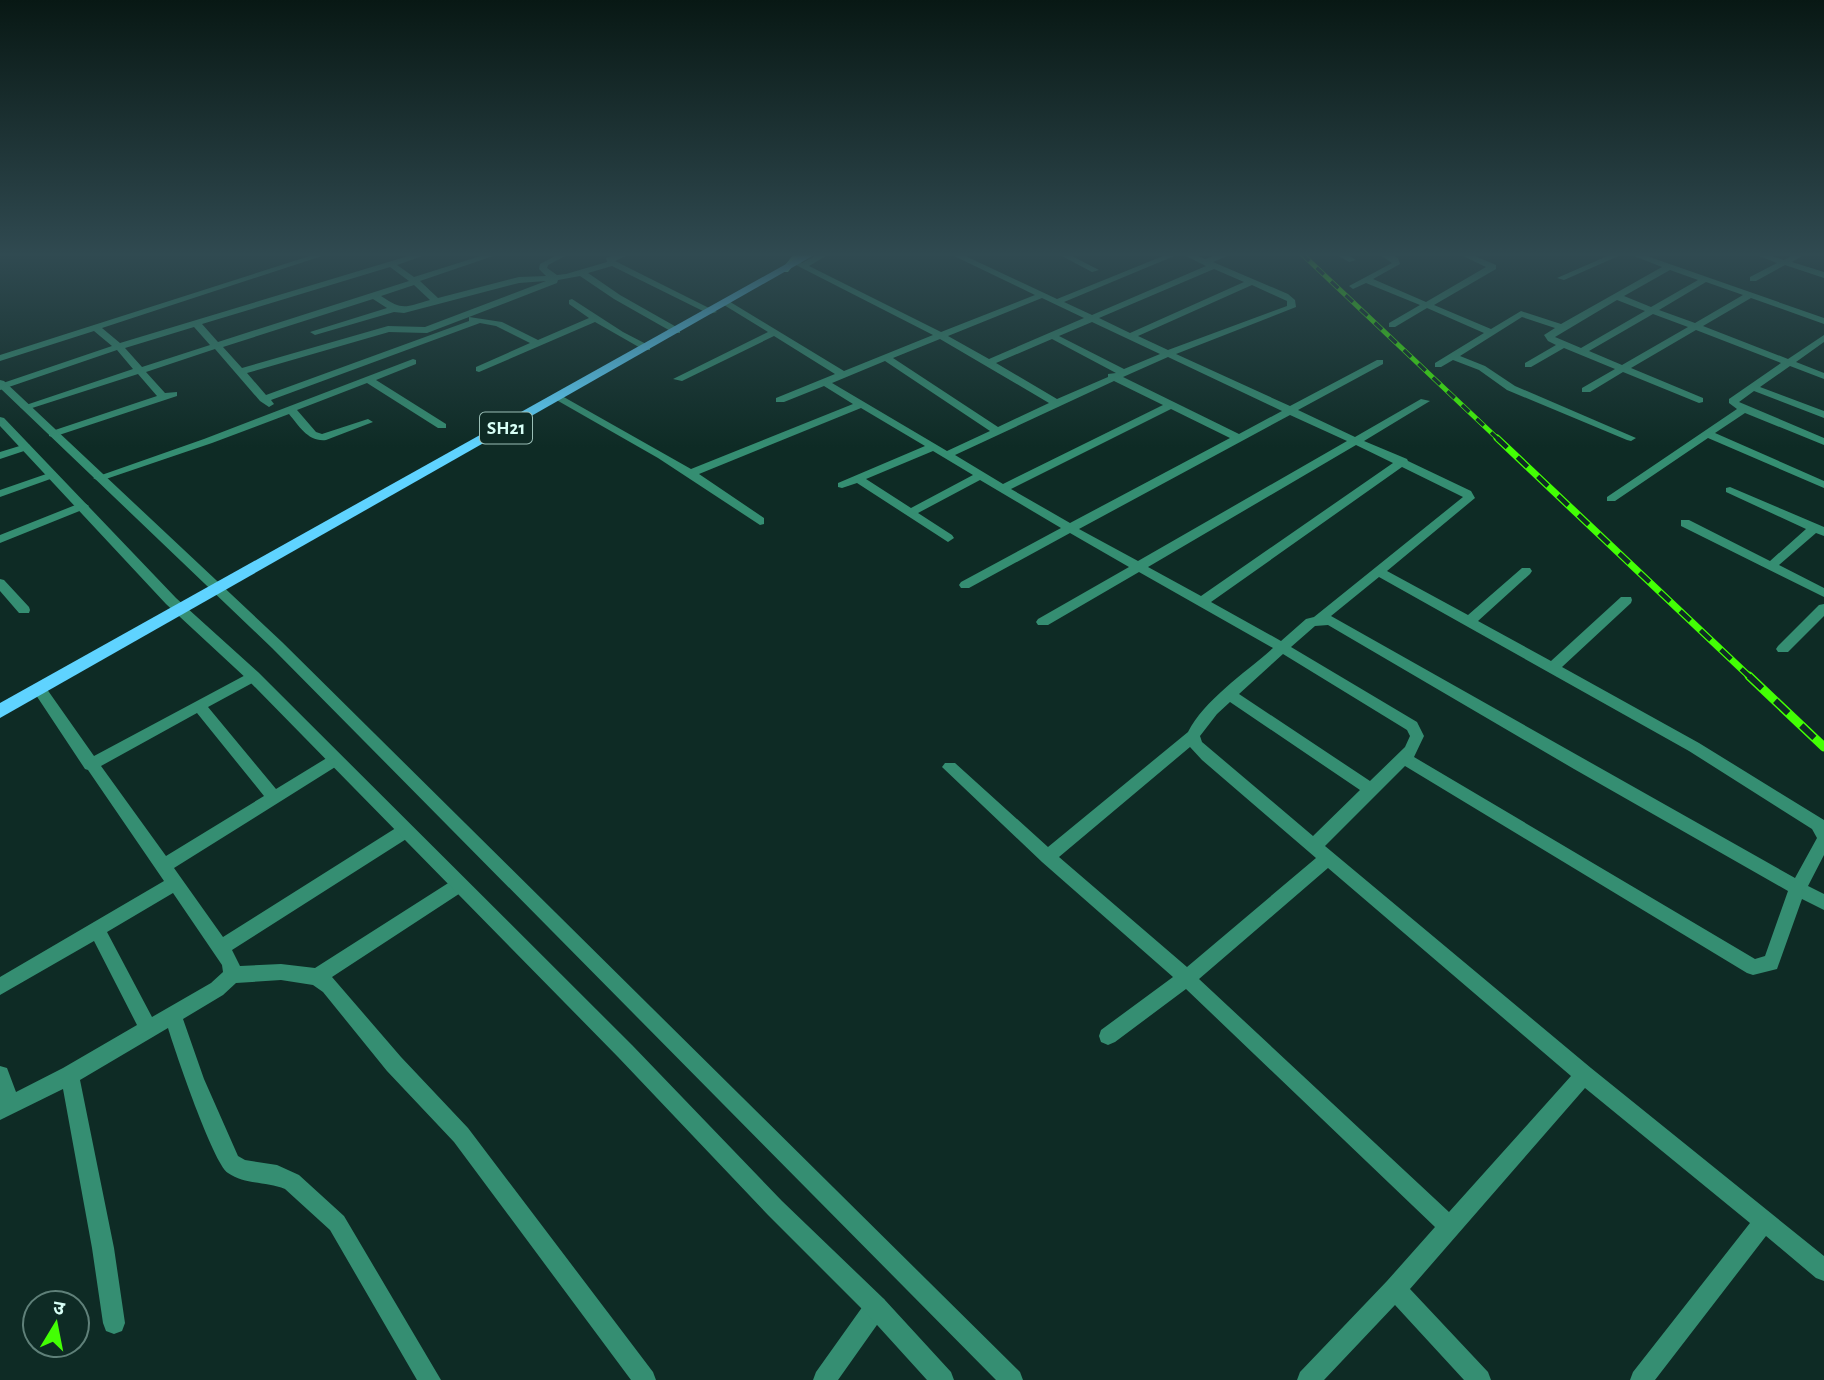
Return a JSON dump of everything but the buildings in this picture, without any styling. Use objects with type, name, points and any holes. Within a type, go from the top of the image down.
[{"type":"main road","name":"SH21","points":[[0,711],[700,318]]},
{"type":"street","points":[[0,358],[122,318]]},
{"type":"street","points":[[215,318],[1,385],[214,593],[277,645],[1012,1380]]},
{"type":"street","points":[[25,407],[297,318]]},
{"type":"street","points":[[298,318],[329,346]]},
{"type":"street","points":[[315,332],[362,318]]},
{"type":"street","points":[[240,372],[400,326],[418,331],[427,330],[458,318]]},
{"type":"street","points":[[471,318],[499,324],[537,343]]},
{"type":"street","points":[[479,369],[595,318]]},
{"type":"street","points":[[597,318],[647,348]]},
{"type":"street","points":[[655,318],[677,331]]},
{"type":"street","points":[[751,318],[842,374]]},
{"type":"street","points":[[908,318],[1057,403]]},
{"type":"street","points":[[780,400],[982,318]]},
{"type":"street","points":[[988,363],[1090,318]]},
{"type":"street","points":[[1092,318],[1462,488],[1469,498],[1319,620]]},
{"type":"street","points":[[1130,336],[1169,318]]},
{"type":"street","points":[[947,455],[1117,374],[1261,318]]},
{"type":"street","points":[[1392,325],[1402,318]]},
{"type":"street","points":[[1459,318],[1492,332]]},
{"type":"street","points":[[1438,365],[1514,318]]},
{"type":"street","points":[[1535,318],[1561,327]]},
{"type":"street","points":[[1576,318],[1549,335],[1581,352],[1699,400]]},
{"type":"street","points":[[1581,352],[1638,318]]},
{"type":"street","points":[[1673,318],[1824,376]]},
{"type":"street","points":[[1586,390],[1710,318]]},
{"type":"street","points":[[264,399],[478,321]]},
{"type":"street","points":[[197,324],[279,415]]},
{"type":"street","points":[[53,434],[168,395],[95,327]]},
{"type":"street","points":[[678,379],[774,333]]},
{"type":"street","points":[[1051,335],[1170,404],[1237,437]]},
{"type":"street","points":[[1824,338],[1733,401],[1744,409],[1824,442]]},
{"type":"street","points":[[1528,365],[1564,344]]},
{"type":"street","points":[[1453,356],[1482,368],[1511,388],[1631,438]]},
{"type":"street","points":[[885,357],[997,430]]},
{"type":"street","points":[[99,478],[290,411],[413,362]]},
{"type":"street","points":[[965,585],[1380,362]]},
{"type":"street","points":[[369,380],[442,426]]},
{"type":"street","points":[[824,382],[980,476],[1281,647],[1412,726],[1417,736],[1404,758],[1314,846]]},
{"type":"street","points":[[1752,387],[1824,415]]},
{"type":"street","points":[[558,398],[691,472],[760,521]]},
{"type":"street","points":[[1043,622],[1425,401]]},
{"type":"street","points":[[691,472],[862,404]]},
{"type":"street","points":[[1003,489],[1170,404]]},
{"type":"street","points":[[1611,499],[1744,409]]},
{"type":"street","points":[[290,411],[312,434],[322,438],[368,422]]},
{"type":"street","points":[[0,420],[625,1051],[775,1208],[876,1307],[943,1380]]},
{"type":"street","points":[[1708,434],[1824,485]]},
{"type":"street","points":[[0,456],[26,447]]},
{"type":"street","points":[[842,485],[933,447]]},
{"type":"street","points":[[1202,602],[1403,461]]},
{"type":"street","points":[[0,494],[52,474]]},
{"type":"street","points":[[910,513],[980,476]]},
{"type":"street","points":[[857,478],[948,538]]},
{"type":"street","points":[[1730,490],[1819,530],[1771,566]]},
{"type":"street","points":[[0,539],[83,506]]},
{"type":"street","points":[[1685,523],[1824,593]]},
{"type":"street","points":[[1378,571],[1694,747],[1801,812],[1818,824],[1824,838],[1798,888],[1771,963],[1760,968],[1753,967],[1404,758]]},
{"type":"street","points":[[1469,621],[1526,571]]},
{"type":"street","points":[[0,583],[24,610]]},
{"type":"street","points":[[1553,667],[1626,600]]},
{"type":"street","points":[[1783,649],[1824,608]]},
{"type":"street","points":[[1048,857],[1193,736],[1198,726],[1228,694],[1281,647],[1311,622],[1319,620],[1339,624],[1579,765],[1824,903]]},
{"type":"street","points":[[90,765],[253,676]]},
{"type":"street","points":[[39,689],[231,963],[232,975]]},
{"type":"street","points":[[1228,694],[1370,789]]},
{"type":"street","points":[[198,705],[274,798]]},
{"type":"street","points":[[1193,736],[1196,745],[1207,756],[1584,1075],[1824,1270]]},
{"type":"street","points":[[162,867],[334,760]]},
{"type":"street","points":[[950,767],[1187,978],[1449,1227]]},
{"type":"street","points":[[220,948],[405,831]]},
{"type":"street","points":[[1108,1036],[1187,978],[1328,858]]},
{"type":"street","points":[[0,987],[174,884]]},
{"type":"street","points":[[317,977],[459,885]]},
{"type":"street","points":[[97,930],[149,1030]]},
{"type":"street","points":[[0,1075],[6,1107],[71,1075],[173,1016],[217,989],[232,975],[281,972],[317,977],[329,986],[394,1064],[461,1135],[645,1380]]},
{"type":"street","points":[[173,1016],[195,1081],[231,1163],[242,1170],[277,1175],[292,1182],[337,1223],[430,1380]]},
{"type":"street","points":[[71,1075],[114,1323]]},
{"type":"street","points":[[1308,1380],[1395,1289],[1584,1075]]},
{"type":"street","points":[[1641,1380],[1765,1221]]},
{"type":"street","points":[[1395,1289],[1480,1380]]},
{"type":"street","points":[[824,1380],[876,1307]]},
{"type":"railway","points":[[1370,318],[1498,439]]},
{"type":"railway","points":[[1497,438],[1751,678]]},
{"type":"railway","points":[[1749,676],[1824,747]]}]
